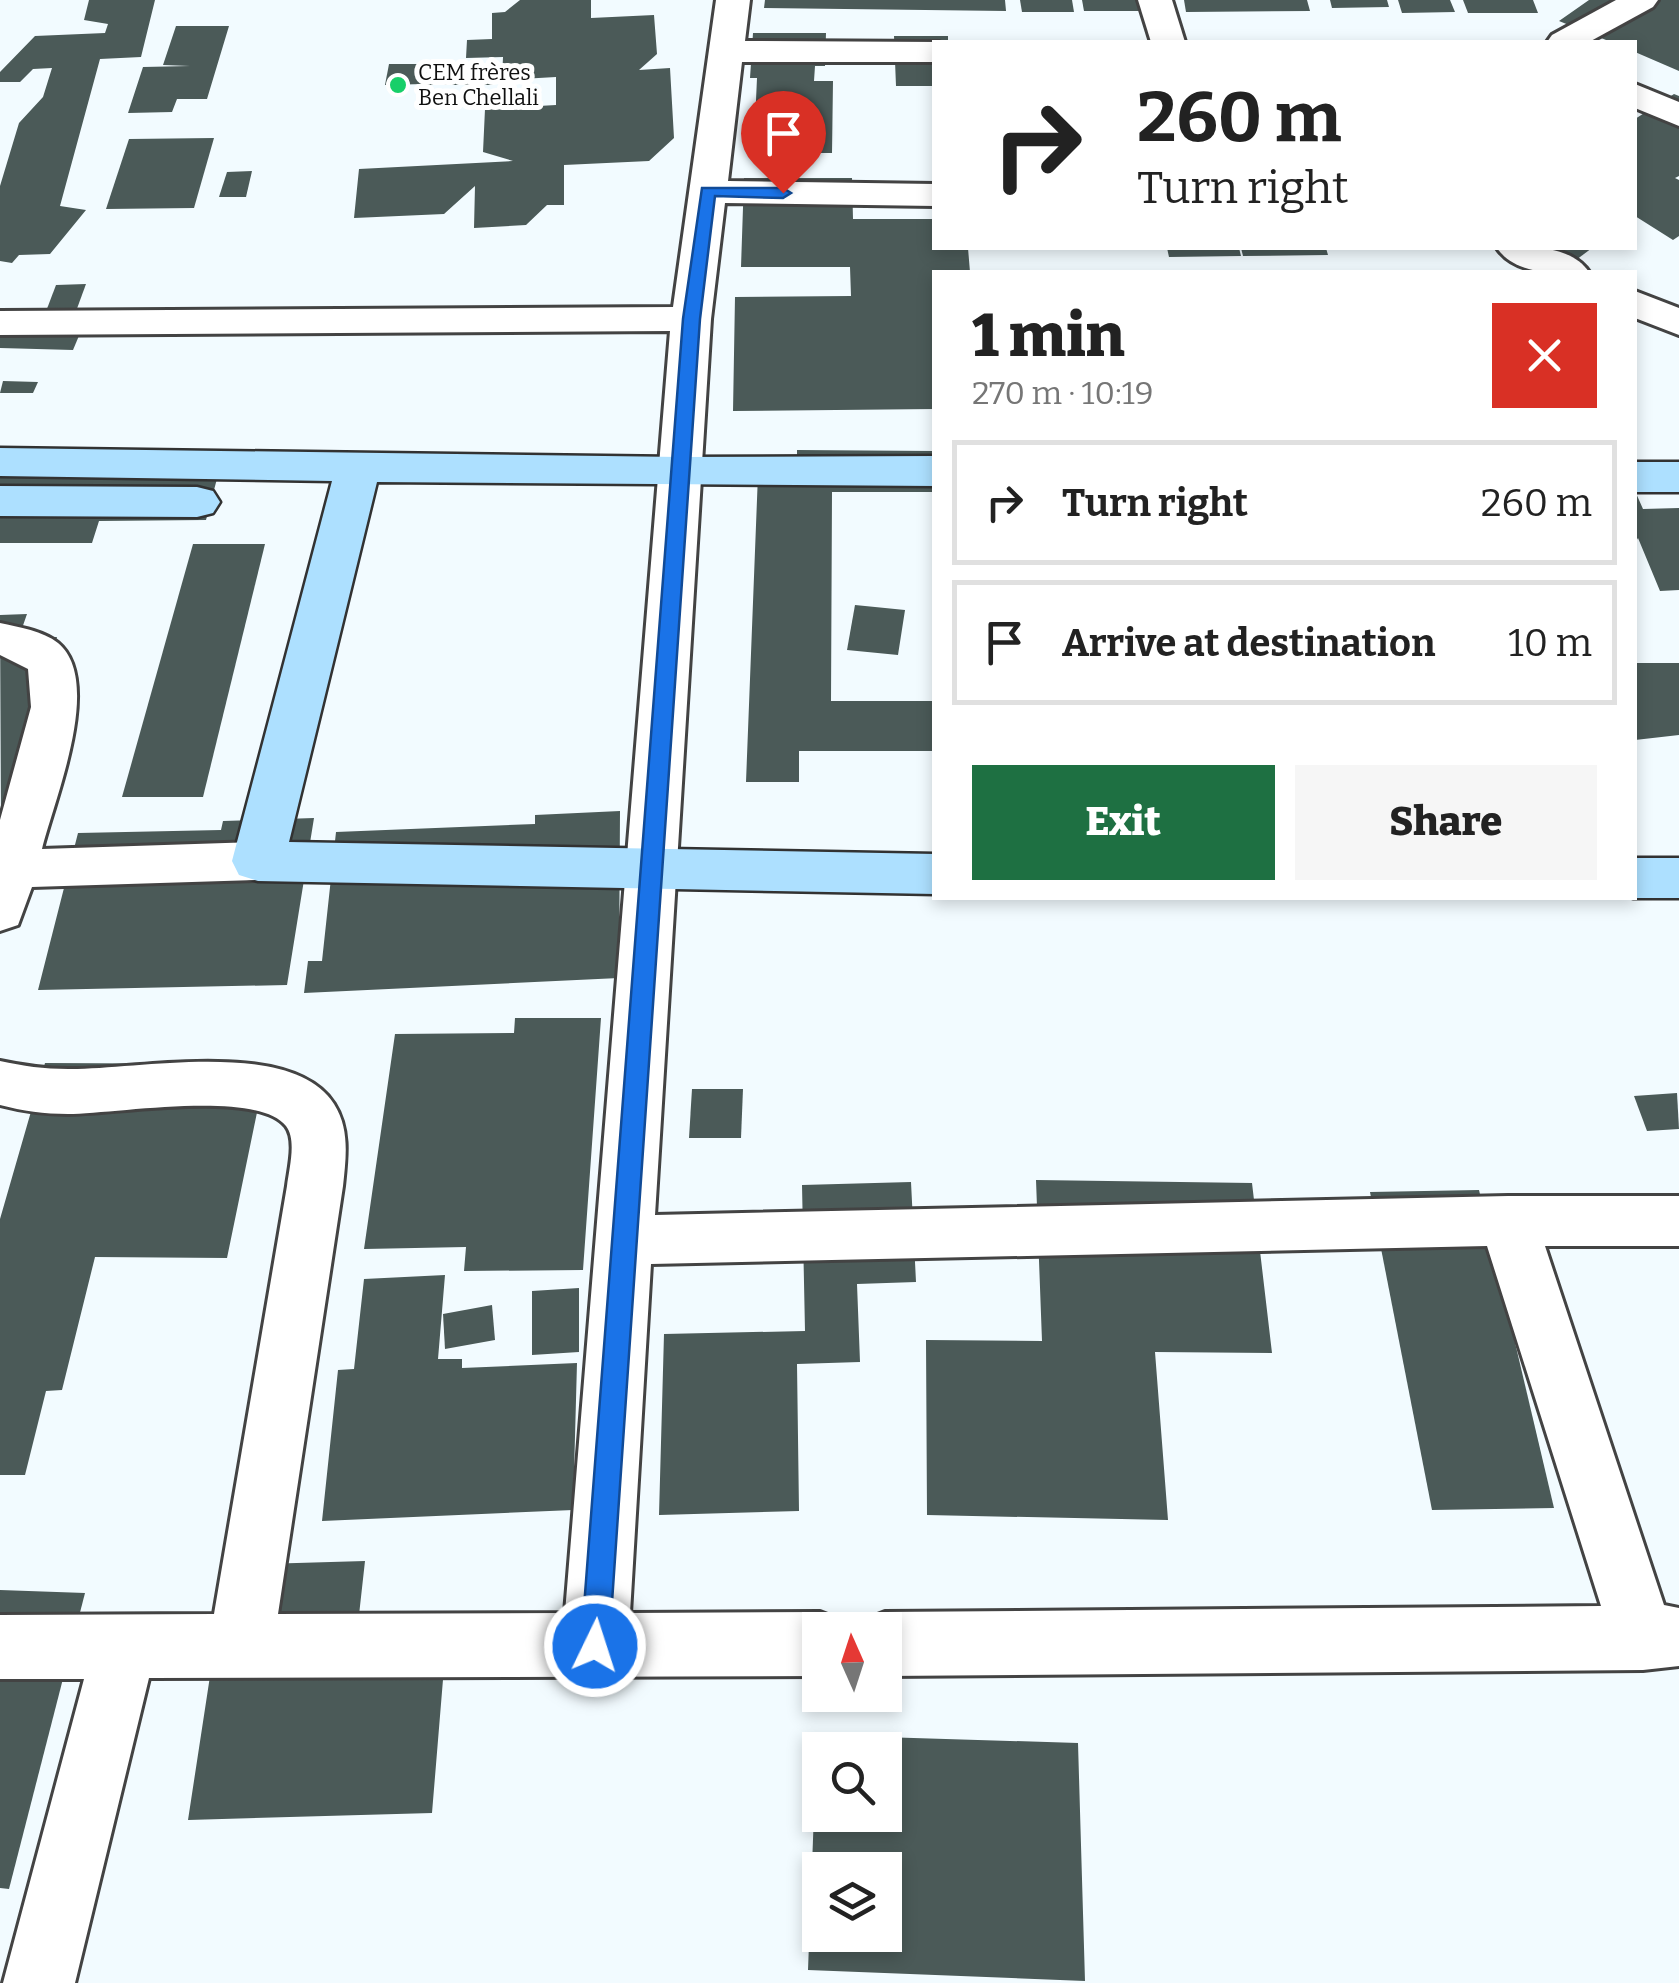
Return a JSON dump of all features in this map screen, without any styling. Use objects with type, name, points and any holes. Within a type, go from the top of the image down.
[{"type":"street","points":[[595,1646],[692,319],[733,0]]},
{"type":"street","points":[[1155,0],[1167,40]]},
{"type":"street","points":[[1568,40],[1641,0]]},
{"type":"street","points":[[725,51],[932,52]]},
{"type":"street","points":[[1637,97],[1679,116]]},
{"type":"street","points":[[707,192],[932,195]]},
{"type":"street","points":[[1520,250],[1566,270]]},
{"type":"street","points":[[1637,303],[1679,323]]},
{"type":"street","points":[[0,324],[692,319]]},
{"type":"street","points":[[0,462],[354,484]]},
{"type":"street","points":[[0,501],[680,472],[932,470]]},
{"type":"street","points":[[1637,477],[1679,477]]},
{"type":"street","points":[[258,861],[354,484]]},
{"type":"street","points":[[0,639],[43,654],[52,664],[56,682],[55,706],[5,890],[258,861],[932,874]]},
{"type":"street","points":[[1637,878],[1679,878]]},
{"type":"street","points":[[0,1082],[11,1088],[56,1090],[258,1086],[293,1096],[312,1116],[317,1129],[315,1186],[240,1646]]},
{"type":"street","points":[[625,1240],[1508,1221],[1679,1222]]},
{"type":"street","points":[[902,1644],[1661,1637],[1508,1221]]},
{"type":"street","points":[[0,1647],[802,1644]]},
{"type":"street","points":[[39,1983],[125,1646]]},
{"type":"building","points":[[89,0],[155,0],[141,57],[100,59],[60,206],[86,210],[50,254],[19,255],[12,263],[0,261],[0,186],[19,123],[43,97],[52,68],[33,69],[20,82],[0,82],[0,72],[35,36],[105,33],[108,24],[84,20]]},
{"type":"building","points":[[520,0],[591,0],[591,18],[654,15],[657,54],[639,70],[670,68],[674,138],[649,161],[564,165],[564,205],[547,205],[526,225],[474,228],[475,186],[444,214],[354,218],[359,169],[513,161],[483,152],[485,109],[556,105],[556,77],[502,80],[503,57],[466,58],[467,40],[492,39],[492,13],[505,12]]},
{"type":"building","points":[[765,0],[1005,0],[1006,11],[764,8]]},
{"type":"building","points":[[1020,0],[1072,0],[1074,12],[1022,12]]},
{"type":"building","points":[[1082,0],[1147,0],[1149,11],[1084,11]]},
{"type":"building","points":[[1184,0],[1307,0],[1310,11],[1186,12]]},
{"type":"building","points":[[1330,0],[1387,0],[1389,7],[1332,8]]},
{"type":"building","points":[[1398,0],[1450,0],[1455,12],[1402,13]]},
{"type":"building","points":[[1463,0],[1533,0],[1538,13],[1468,13]]},
{"type":"building","points":[[1589,0],[1679,0],[1679,71],[1637,53],[1637,40],[1606,40],[1559,21]]},
{"type":"building","points":[[176,26],[229,26],[207,99],[177,99],[172,112],[128,113],[143,67],[190,66],[163,65]]},
{"type":"building","points":[[753,33],[826,33],[825,66],[815,66],[814,81],[833,81],[832,153],[775,153],[775,144],[754,144],[757,78],[750,78]]},
{"type":"building","points":[[894,36],[948,36],[948,40],[932,40],[932,86],[896,86]]},
{"type":"building","points":[[389,64],[428,64],[424,84],[385,85]]},
{"type":"building","points":[[427,77],[494,77],[493,85],[425,85]]},
{"type":"building","points":[[1674,94],[1679,96],[1679,176],[1675,178],[1679,180],[1679,236],[1673,240],[1637,217],[1637,118]]},
{"type":"building","points":[[214,138],[194,208],[106,209],[129,139]]},
{"type":"building","points":[[252,171],[246,197],[219,197],[227,172]]},
{"type":"building","points":[[744,178],[852,178],[853,219],[932,219],[932,250],[968,250],[970,270],[932,270],[932,409],[733,411],[735,297],[851,296],[850,267],[741,267]]},
{"type":"building","points":[[1167,250],[1240,250],[1241,256],[1169,257]]},
{"type":"building","points":[[1242,250],[1327,250],[1328,255],[1243,256]]},
{"type":"building","points":[[1589,250],[1563,270],[1545,270],[1503,251]]},
{"type":"building","points":[[86,284],[75,314],[45,314],[56,285]]},
{"type":"building","points":[[0,318],[86,319],[73,350],[0,348]]},
{"type":"building","points":[[3,381],[38,382],[33,393],[0,393]]},
{"type":"building","points":[[797,450],[932,451],[932,492],[832,492],[831,701],[932,701],[932,751],[799,751],[799,782],[746,782],[758,474],[797,474]]},
{"type":"building","points":[[218,475],[206,520],[99,521],[92,543],[0,543],[0,476]]},
{"type":"building","points":[[1637,496],[1643,509],[1679,508],[1679,590],[1660,591],[1638,538]]},
{"type":"building","points":[[193,544],[265,544],[203,797],[122,797]]},
{"type":"building","points":[[855,605],[905,610],[898,655],[847,650]]},
{"type":"building","points":[[27,614],[19,637],[57,637],[1,820],[0,615]]},
{"type":"building","points":[[1637,663],[1679,663],[1679,735],[1637,740]]},
{"type":"building","points":[[620,811],[619,978],[304,993],[308,961],[322,961],[336,832],[535,824],[535,815]]},
{"type":"building","points":[[314,818],[287,985],[38,990],[78,833],[221,830],[223,821]]},
{"type":"building","points":[[515,1018],[601,1018],[583,1270],[464,1271],[466,1247],[364,1249],[395,1034],[514,1033]]},
{"type":"building","points":[[45,1063],[267,1064],[227,1258],[95,1257],[62,1390],[46,1391],[25,1475],[0,1475],[0,1219]]},
{"type":"building","points":[[692,1089],[743,1089],[741,1138],[689,1138]]},
{"type":"building","points":[[1677,1093],[1679,1129],[1647,1131],[1634,1096]]},
{"type":"building","points":[[1036,1180],[1252,1183],[1272,1353],[1155,1352],[1168,1520],[927,1515],[926,1340],[1042,1341]]},
{"type":"building","points":[[911,1182],[916,1282],[857,1284],[860,1362],[797,1364],[799,1511],[659,1515],[664,1334],[805,1331],[802,1185]]},
{"type":"building","points":[[1479,1190],[1554,1508],[1432,1510],[1370,1192]]},
{"type":"building","points":[[445,1275],[438,1359],[462,1359],[462,1368],[577,1363],[573,1510],[322,1521],[338,1370],[354,1369],[364,1279]]},
{"type":"building","points":[[579,1288],[579,1352],[532,1355],[532,1291]]},
{"type":"building","points":[[492,1305],[495,1340],[445,1349],[443,1314]]},
{"type":"building","points":[[365,1561],[357,1633],[447,1631],[432,1813],[188,1820],[227,1565]]},
{"type":"building","points":[[0,1590],[85,1593],[9,1889],[0,1888]]},
{"type":"building","points":[[902,1738],[1078,1743],[1085,1981],[808,1970],[809,1952],[902,1952],[902,1852],[813,1852],[813,1832],[902,1832]]},
{"type":"place","name":"CEM frères Ben Chellali","points":[[398,85]]},
{"type":"route","points":[[595,1646],[692,319],[707,192],[783,193]]}]
